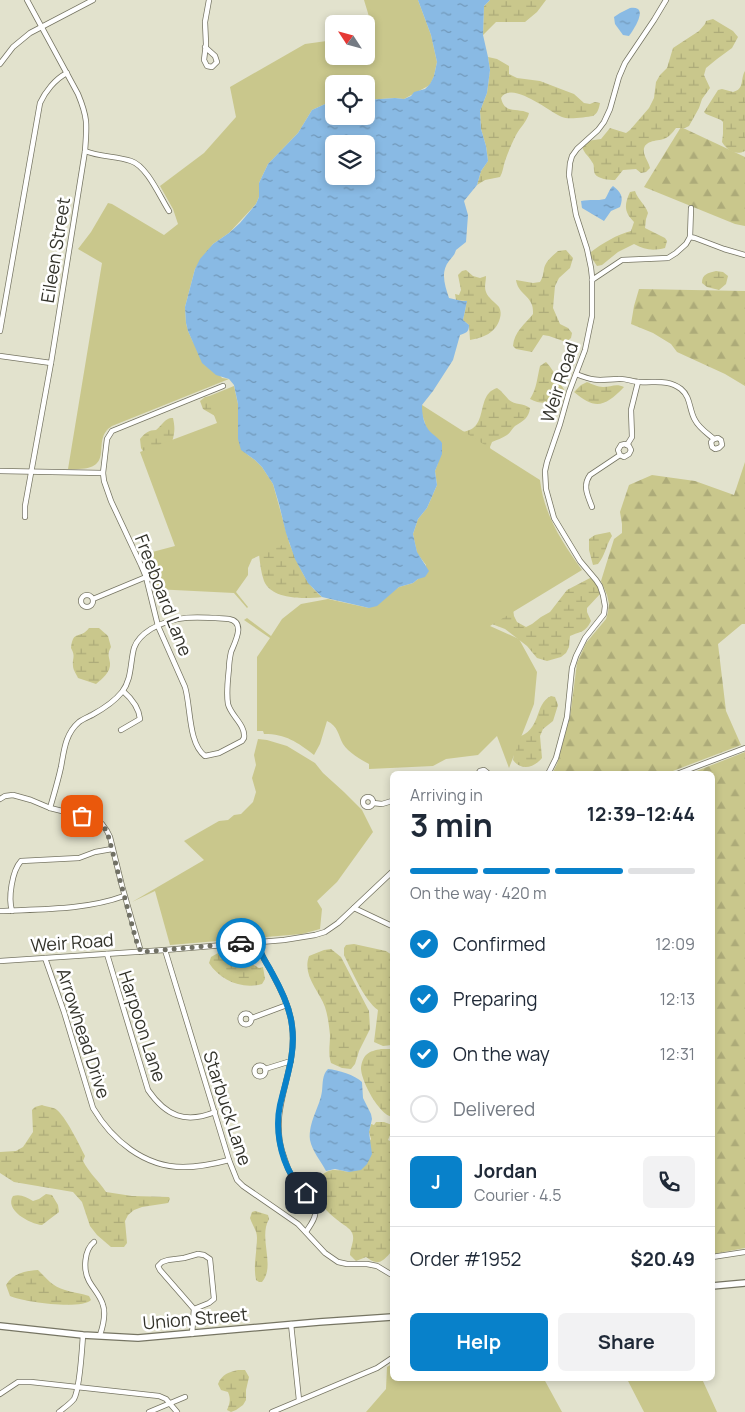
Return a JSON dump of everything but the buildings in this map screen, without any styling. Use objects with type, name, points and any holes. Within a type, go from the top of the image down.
[{"type":"main road","points":[[715,1286],[745,1283]]},
{"type":"main road","name":"Union Street","points":[[0,1326],[83,1335],[138,1338],[390,1317]]},
{"type":"street","name":"Eileen Street","points":[[25,517],[25,506],[51,363],[85,151],[87,126],[78,94],[27,0]]},
{"type":"street","points":[[0,64],[8,52],[23,38],[93,0]]},
{"type":"street","points":[[206,47],[205,22],[209,0]]},
{"type":"street","name":"Weir Road","points":[[550,771],[556,758],[565,724],[570,698],[572,668],[576,656],[585,638],[602,617],[605,610],[605,601],[600,586],[580,561],[554,518],[546,490],[545,471],[547,462],[569,392],[585,350],[590,328],[592,302],[591,268],[572,193],[569,175],[570,163],[577,149],[604,122],[625,63],[666,0]]},
{"type":"street","points":[[0,330],[40,104],[53,85],[67,73]]},
{"type":"street","points":[[85,151],[137,164],[144,170],[169,210]]},
{"type":"street","points":[[592,280],[625,259],[668,258],[681,249],[690,237],[692,208]]},
{"type":"street","points":[[690,237],[745,255]]},
{"type":"street","points":[[0,356],[51,363]]},
{"type":"street","points":[[576,374],[593,380],[617,378],[638,382],[668,382],[682,389],[688,398],[695,421],[714,439]]},
{"type":"street","points":[[627,445],[632,437],[631,410],[638,382]]},
{"type":"street","name":"Freeboard Lane","points":[[158,626],[166,622],[191,617],[229,618],[238,625],[238,634],[231,653],[229,667],[228,700],[231,711],[242,727],[245,736],[242,741],[218,753],[205,756],[198,748],[191,724],[185,687],[158,626],[146,577],[111,501],[103,473],[107,439],[113,430],[223,386]]},
{"type":"street","points":[[620,455],[618,450],[620,447],[623,444],[627,445]]},
{"type":"street","points":[[592,507],[586,489],[587,479],[620,455],[625,456],[629,454],[630,449],[627,445]]},
{"type":"street","points":[[0,471],[103,473]]},
{"type":"street","points":[[93,599],[146,577]]},
{"type":"street","points":[[50,808],[67,737],[79,722],[107,706],[123,691],[129,677],[136,643],[143,634],[158,626]]},
{"type":"street","points":[[121,730],[140,719],[132,699],[123,691]]},
{"type":"street","points":[[685,771],[745,748]]},
{"type":"street","points":[[0,799],[13,795],[50,808],[96,820],[102,824],[108,832],[124,896],[141,952]]},
{"type":"street","points":[[373,803],[382,804],[390,802]]},
{"type":"street","points":[[12,911],[10,903],[15,872],[17,866],[24,860],[80,858],[95,852],[112,849]]},
{"type":"street","name":"Weir Road","points":[[0,961],[141,952],[315,935],[324,932],[338,923],[390,874]]},
{"type":"street","points":[[0,911],[92,905],[124,896]]},
{"type":"street","points":[[354,908],[390,925]]},
{"type":"street","points":[[258,942],[259,951],[287,1005],[292,1028],[291,1060],[279,1112],[278,1134],[291,1174],[309,1197],[314,1208],[314,1218],[306,1232]]},
{"type":"street","name":"Starbuck Lane","points":[[165,950],[229,1160],[237,1180],[284,1214],[306,1232],[325,1253],[338,1262],[377,1266],[390,1274]]},
{"type":"street","name":"Harpoon Lane","points":[[106,954],[148,1090],[162,1108],[179,1116],[200,1118],[215,1112]]},
{"type":"street","name":"Arrowhead Drive","points":[[45,958],[64,1012],[93,1108],[114,1135],[135,1153],[155,1162],[174,1167],[198,1167],[229,1160]]},
{"type":"street","points":[[252,1018],[287,1005]]},
{"type":"street","points":[[265,1069],[291,1060]]},
{"type":"street","points":[[94,1242],[87,1253],[86,1273],[88,1280],[100,1296],[104,1310],[100,1335]]},
{"type":"street","points":[[715,1257],[745,1252]]},
{"type":"street","points":[[192,1334],[194,1309],[160,1270],[158,1266],[162,1262],[198,1254],[204,1254],[210,1259],[214,1299],[210,1303],[194,1309]]},
{"type":"street","points":[[291,1324],[299,1400]]},
{"type":"street","points":[[59,1412],[75,1396],[83,1335]]},
{"type":"street","points":[[275,1411],[377,1368],[390,1359]]},
{"type":"street","points":[[0,1394],[21,1382],[77,1387],[158,1396],[170,1402],[177,1412]]},
{"type":"street","points":[[149,1412],[185,1397]]},
{"type":"green space","points":[[364,0],[418,0],[431,35],[437,62],[430,85],[404,99],[375,99],[375,75],[325,75],[325,104],[312,110],[298,133],[268,164],[259,183],[259,197],[256,204],[229,233],[213,244],[195,269],[185,307],[188,331],[193,342],[222,378],[229,379],[112,426],[105,432],[102,439],[99,461],[94,466],[84,469],[68,469],[102,263],[78,249],[91,232],[108,203],[164,235],[178,224],[173,209],[160,186],[204,153],[236,117],[230,87],[305,44],[325,41],[325,65],[375,65],[375,15],[369,15]]},
{"type":"green space","points":[[490,0],[546,0],[537,12],[525,22],[496,22],[483,35],[484,6]]},
{"type":"green space","points":[[713,19],[733,31],[738,37],[732,48],[706,68],[704,75],[710,88],[702,99],[689,126],[676,128],[666,138],[648,143],[645,146],[644,153],[650,168],[646,172],[641,173],[636,169],[623,170],[615,180],[596,176],[593,163],[584,151],[582,144],[587,141],[601,139],[610,128],[626,133],[630,130],[649,108],[654,98],[656,82],[667,68],[673,48],[699,31],[706,21]]},
{"type":"green space","points":[[488,57],[497,59],[509,66],[509,74],[517,78],[540,81],[574,94],[584,103],[600,103],[599,109],[593,116],[568,118],[562,117],[522,95],[506,93],[501,98],[505,107],[529,113],[513,141],[500,177],[485,180],[477,185],[481,171],[488,161],[481,129],[480,111],[487,93],[490,70]]},
{"type":"green space","points":[[745,71],[745,151],[738,153],[729,150],[722,142],[723,122],[704,112],[718,90],[722,89],[733,92],[739,89]]},
{"type":"green space","points":[[681,127],[745,157],[745,226],[735,224],[644,187]]},
{"type":"green space","points":[[635,191],[648,213],[645,228],[665,238],[667,241],[665,248],[649,249],[634,244],[618,252],[602,265],[597,266],[591,257],[591,252],[621,234],[631,231],[634,222],[628,215],[626,205],[630,192]]},
{"type":"green space","points":[[566,250],[573,258],[570,268],[559,278],[555,286],[553,308],[560,324],[568,328],[572,333],[571,338],[566,342],[543,335],[532,352],[516,349],[513,346],[515,337],[520,328],[533,314],[533,307],[519,288],[516,280],[533,283],[540,282],[549,259],[558,251]]},
{"type":"green space","points":[[466,270],[473,276],[480,278],[486,276],[486,292],[501,312],[498,323],[492,331],[480,338],[470,340],[469,325],[463,320],[467,301],[456,300],[455,294],[459,295],[461,290],[458,275]]},
{"type":"green space","points":[[716,271],[723,272],[728,276],[726,284],[719,290],[707,287],[702,283],[704,276]]},
{"type":"green space","points":[[639,289],[745,291],[745,386],[725,374],[677,352],[671,344],[653,333],[631,324]]},
{"type":"green space","points":[[546,362],[567,393],[549,402],[540,403],[530,399],[540,366]]},
{"type":"green space","points":[[587,382],[601,387],[616,385],[624,387],[611,399],[600,404],[594,404],[581,398],[574,392]]},
{"type":"green space","points":[[234,386],[238,404],[238,439],[241,450],[262,467],[273,484],[289,542],[252,559],[248,568],[248,575],[236,592],[247,608],[234,593],[154,589],[141,555],[175,546],[140,452],[217,423],[207,397]]},
{"type":"green space","points":[[497,388],[511,402],[530,408],[525,419],[507,435],[492,442],[490,447],[514,616],[517,622],[526,627],[532,624],[550,612],[567,590],[592,577],[596,580],[601,593],[587,608],[591,621],[587,628],[570,636],[569,647],[566,653],[561,657],[547,661],[537,658],[527,646],[505,629],[484,621],[460,432],[470,430],[476,426],[486,398],[490,392]]},
{"type":"green space","points":[[218,395],[268,497],[299,566],[309,583],[322,597],[298,598],[274,592],[264,581],[259,554],[146,456],[141,448],[140,439],[144,435],[149,431],[156,430],[166,420],[171,418],[173,418],[174,427],[172,442],[224,429],[215,416],[203,409],[200,401],[205,397]]},
{"type":"green space","points":[[422,405],[540,480],[545,505],[555,528],[582,570],[490,626],[519,639],[537,672],[534,704],[509,768],[497,736],[478,755],[446,759],[433,766],[369,769],[369,764],[355,756],[345,747],[336,728],[327,721],[320,744],[314,755],[285,737],[257,731],[257,657],[270,638],[244,620],[247,618],[271,636],[282,619],[301,604],[328,599],[369,608],[399,587],[413,583],[418,579],[426,565],[417,553],[413,534],[418,519],[427,508],[437,485],[435,471],[438,463],[422,414]]},
{"type":"green space","points":[[745,462],[745,624],[742,624],[718,644],[726,711],[741,745],[673,771],[554,771],[570,717],[577,663],[586,643],[606,619],[608,612],[607,595],[601,581],[614,539],[622,533],[620,512],[629,485],[652,475],[695,481],[734,495]]},
{"type":"green space","points":[[610,532],[612,536],[602,558],[598,564],[593,565],[589,550],[589,539],[595,535]]},
{"type":"green space","points":[[89,628],[99,628],[108,636],[111,647],[109,669],[106,675],[96,684],[78,678],[73,668],[74,656],[71,648],[73,639],[75,636],[86,632]]},
{"type":"green space","points":[[551,696],[555,697],[558,705],[553,721],[543,729],[540,736],[542,758],[531,766],[520,766],[513,760],[516,738],[525,734],[530,729],[545,700]]},
{"type":"green space","points":[[258,739],[287,746],[315,763],[362,810],[373,832],[337,882],[317,901],[322,909],[320,929],[302,934],[170,945],[155,891],[132,902],[204,860],[184,841],[219,821],[228,820],[234,815],[241,814],[253,802],[256,792],[252,778],[256,765],[254,755]]},
{"type":"green space","points":[[745,752],[745,1248],[715,1254],[715,771],[697,771]]},
{"type":"green space","points":[[354,944],[386,951],[390,954],[390,1045],[383,1046],[374,1042],[378,1010],[363,992],[344,955],[346,945]]},
{"type":"green space","points":[[331,949],[341,957],[369,1011],[370,1029],[351,1069],[342,1068],[331,1063],[329,1052],[330,1035],[326,1010],[312,983],[308,970],[309,956]]},
{"type":"green space","points":[[218,953],[235,955],[259,968],[263,967],[265,979],[262,984],[247,986],[225,979],[209,963],[211,957]]},
{"type":"green space","points":[[390,1049],[390,1116],[377,1104],[364,1082],[361,1069],[362,1061],[371,1052]]},
{"type":"green space","points":[[42,1105],[56,1109],[65,1119],[85,1156],[83,1161],[85,1165],[106,1192],[132,1196],[169,1197],[168,1203],[142,1207],[128,1215],[125,1221],[127,1243],[124,1247],[111,1247],[97,1235],[90,1226],[82,1202],[73,1192],[14,1182],[0,1173],[0,1152],[16,1151],[23,1147],[33,1132],[32,1110]]},
{"type":"green space","points":[[376,1122],[390,1124],[388,1140],[390,1141],[390,1253],[380,1262],[374,1262],[366,1257],[356,1261],[350,1255],[353,1241],[351,1231],[334,1218],[321,1204],[316,1186],[317,1179],[331,1170],[349,1172],[371,1139],[369,1132],[371,1124],[374,1125]]},
{"type":"green space","points":[[46,1194],[52,1195],[58,1205],[59,1212],[42,1225],[25,1219],[12,1206],[13,1196],[26,1197],[33,1201]]},
{"type":"green space","points":[[255,1211],[268,1215],[269,1219],[265,1235],[267,1268],[262,1282],[256,1280],[255,1274],[257,1235],[250,1218],[252,1212]]},
{"type":"green space","points":[[38,1270],[57,1287],[89,1296],[91,1300],[85,1303],[64,1305],[39,1303],[10,1296],[6,1285],[12,1278],[24,1272]]},
{"type":"green space","points":[[390,1365],[390,1381],[545,1381],[562,1412],[366,1412],[386,1389],[387,1367]]},
{"type":"green space","points":[[245,1370],[249,1377],[246,1400],[243,1405],[231,1412],[227,1410],[230,1401],[228,1392],[221,1390],[218,1384],[226,1374]]},
{"type":"green space","points":[[628,1381],[703,1381],[717,1412],[644,1412]]},
{"type":"water","points":[[418,0],[490,0],[484,6],[483,35],[490,70],[487,93],[480,111],[481,129],[488,161],[481,171],[477,185],[464,201],[468,215],[466,242],[456,250],[446,265],[444,274],[449,298],[467,301],[463,320],[469,325],[468,331],[460,335],[453,360],[422,405],[426,426],[442,443],[442,454],[435,471],[437,485],[427,508],[418,519],[413,534],[417,552],[429,571],[425,577],[399,587],[377,606],[369,608],[322,597],[308,583],[295,559],[273,484],[262,467],[241,450],[238,439],[238,404],[234,385],[229,379],[216,375],[202,363],[188,331],[185,307],[195,269],[200,259],[213,244],[240,223],[256,204],[259,197],[259,183],[268,164],[298,133],[312,110],[325,104],[325,125],[375,125],[375,99],[404,99],[411,96],[414,92],[425,89],[434,76],[437,62],[431,35]]},
{"type":"water","points":[[630,8],[636,8],[640,14],[629,36],[623,35],[615,24],[614,17]]},
{"type":"water","points":[[613,186],[618,190],[622,200],[620,207],[611,211],[604,221],[582,208],[581,201],[605,199]]},
{"type":"water","points":[[328,1069],[346,1073],[362,1082],[363,1098],[372,1119],[369,1132],[372,1154],[367,1164],[361,1170],[349,1172],[335,1169],[326,1171],[311,1144],[312,1121],[321,1097],[324,1076]]},
{"type":"way so far","points":[[82,816],[102,824],[110,837],[136,940],[141,952],[241,943]]},
{"type":"route","points":[[241,943],[258,942],[259,951],[284,996],[289,1010],[293,1037],[292,1049],[278,1118],[278,1134],[291,1174],[306,1193]]}]
